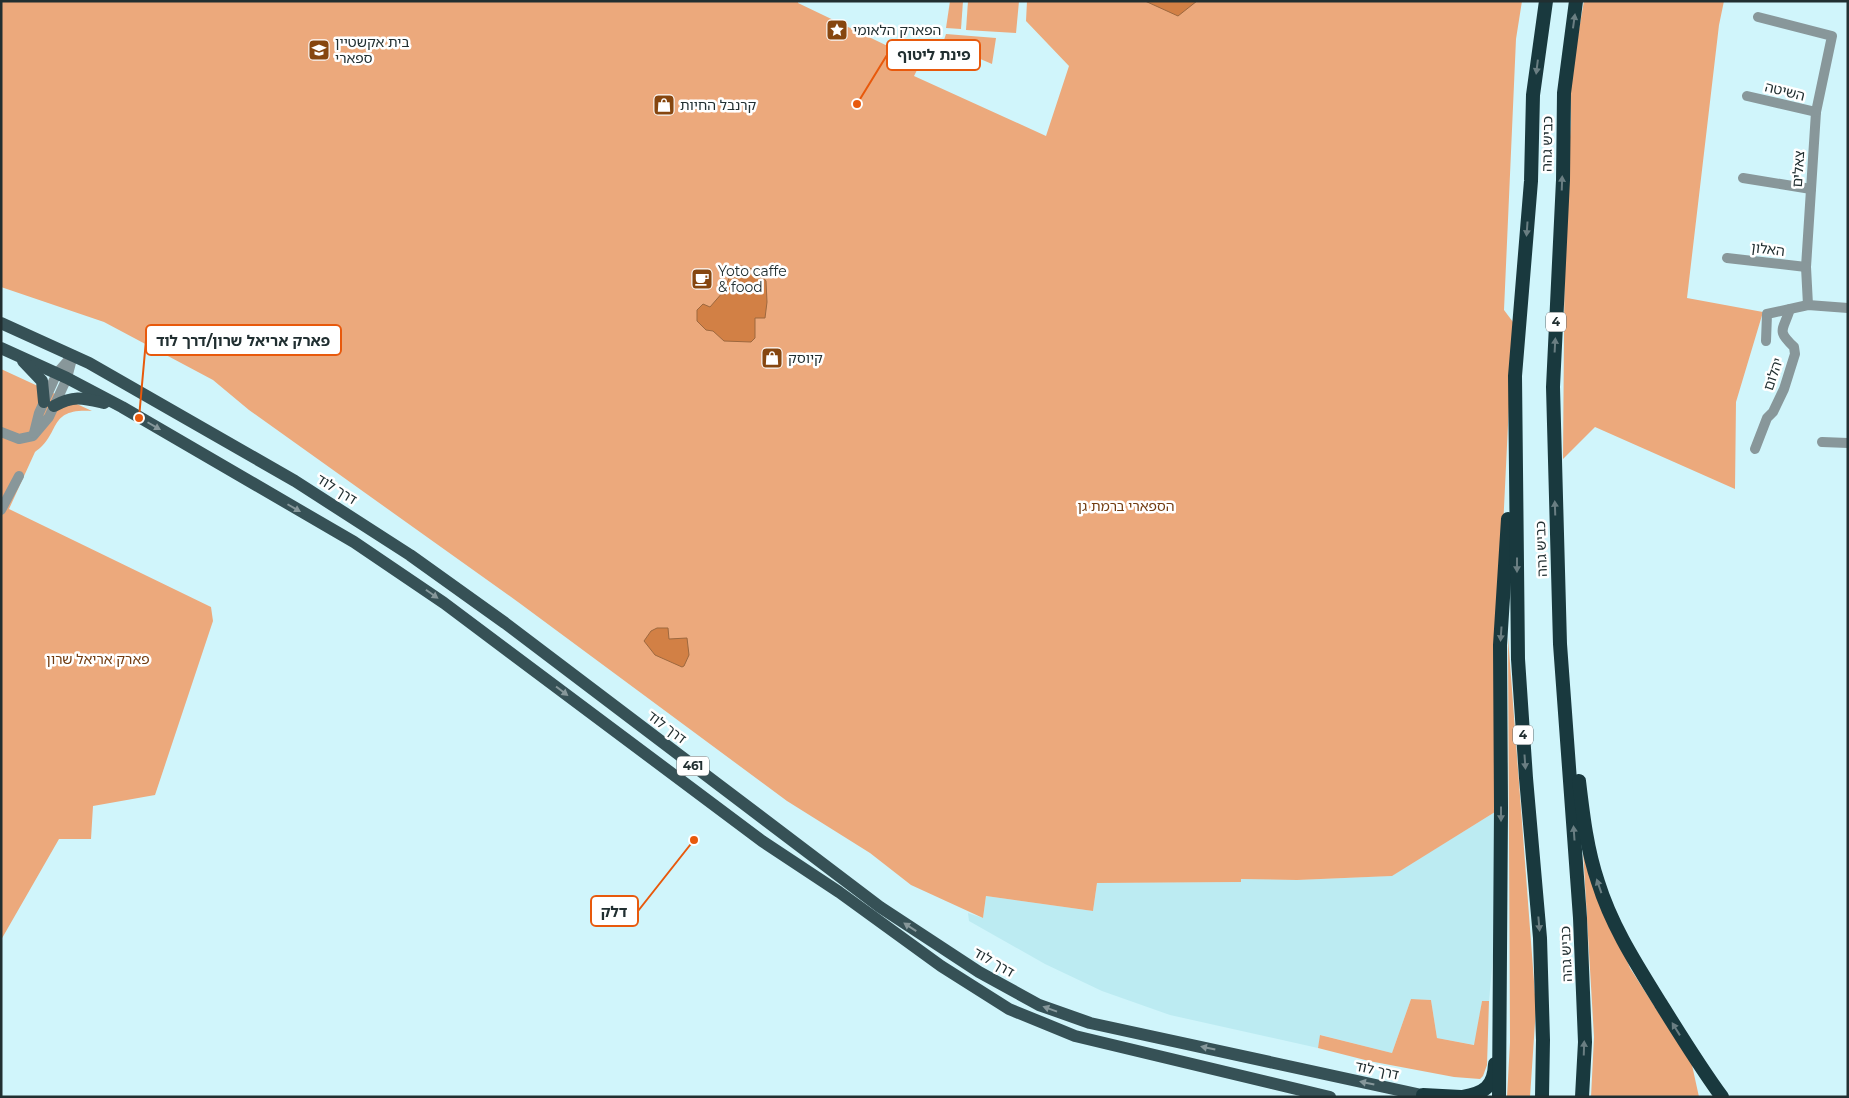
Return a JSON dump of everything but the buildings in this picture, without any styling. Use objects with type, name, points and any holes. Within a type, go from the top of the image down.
[{"type":"highway","name":"כביש גהה","points":[[1542,1096],[1543,1040],[1540,938],[1518,660],[1515,376],[1531,181],[1533,95],[1546,1]]},
{"type":"highway","name":"כביש גהה","points":[[1576,1],[1564,93],[1563,180],[1553,387],[1560,644],[1581,928],[1585,1042],[1582,1097]]},
{"type":"highway","points":[[1499,1097],[1500,645],[1515,376]]},
{"type":"highway","points":[[1560,644],[1582,804],[1597,882],[1606,906],[1634,962],[1702,1070],[1722,1097]]},
{"type":"highway","points":[[1427,1096],[1462,1097],[1480,1094],[1486,1089],[1491,1080],[1494,1068],[1496,984],[1500,936]]},
{"type":"highway","points":[[1702,1070],[1712,1097]]},
{"type":"main road","name":"דרך לוד","points":[[1,324],[89,362],[295,481],[358,520],[505,622],[880,907],[979,972],[1039,1005],[1090,1023],[1427,1096]]},
{"type":"main road","name":"461","points":[[1,348],[62,376],[122,407],[354,542],[406,576],[762,841],[839,892],[941,966],[1009,1009],[1075,1036],[1330,1097]]},
{"type":"main road","points":[[16,355],[42,381],[49,404],[78,398],[122,407]]},
{"type":"street","name":"צאלים","points":[[1758,17],[1832,36],[1816,112],[1806,267],[1808,305]]},
{"type":"street","name":"השיטה","points":[[1747,96],[1816,112]]},
{"type":"street","points":[[1743,178],[1811,189]]},
{"type":"street","name":"האלון","points":[[1727,258],[1806,267]]},
{"type":"street","points":[[1766,341],[1767,314],[1808,305],[1848,308]]},
{"type":"street","name":"יהלום","points":[[1755,449],[1767,418],[1784,389],[1794,354],[1794,347],[1783,336],[1782,332],[1790,309]]},
{"type":"street","points":[[1,432],[19,439],[33,436],[39,413],[49,404],[73,355]]},
{"type":"street","points":[[1822,442],[1848,443]]},
{"type":"street","points":[[1,510],[19,476]]},
{"type":"shaded area","points":[[1145,1],[1197,1],[1178,16]]},
{"type":"shaded area","points":[[736,266],[753,269],[766,281],[767,302],[765,318],[755,318],[755,338],[751,342],[724,341],[713,331],[706,330],[697,321],[697,310],[703,304],[710,307],[723,292]]},
{"type":"shaded area","points":[[657,628],[668,628],[669,639],[687,638],[689,655],[684,666],[682,667],[655,655],[644,641],[651,631]]},
{"type":"shaded area","points":[[1495,812],[1494,945],[1489,1001],[1482,1001],[1475,1045],[1437,1038],[1431,1000],[1411,999],[1392,1053],[1321,1035],[1318,1048],[1170,1015],[1102,991],[1045,964],[969,921],[968,913],[983,918],[986,896],[1093,911],[1097,883],[1241,882],[1241,879],[1297,880],[1391,876]]},
{"type":"green space","name":"הספארי ברמת גן","points":[[1,1],[798,1],[798,3],[921,62],[914,76],[1046,136],[1069,66],[1026,21],[1027,1],[1522,1],[1516,39],[1504,310],[1513,322],[1502,549],[1495,812],[1392,876],[1297,880],[1241,879],[1241,882],[1097,883],[1093,911],[986,896],[983,918],[911,885],[870,853],[787,801],[518,602],[249,410],[213,380],[104,322],[1,287]]},
{"type":"green space","points":[[950,1],[963,1],[961,29],[946,28]]},
{"type":"green space","points":[[968,1],[1019,1],[1016,33],[966,30]]},
{"type":"green space","points":[[1584,1],[1724,1],[1719,25],[1687,298],[1763,312],[1736,402],[1735,489],[1595,427],[1563,459],[1565,213],[1571,122],[1571,75]]},
{"type":"green space","points":[[946,34],[996,38],[992,64],[943,43]]},
{"type":"green space","name":"פארק אריאל שרון","points":[[1,369],[92,411],[77,411],[61,418],[49,438],[35,452],[9,509],[211,607],[213,621],[155,795],[93,806],[91,839],[59,839],[1,940]]},
{"type":"green space","points":[[1508,637],[1536,1008],[1530,1097],[1507,1097],[1510,1042]]},
{"type":"green space","points":[[1582,833],[1618,939],[1630,968],[1692,1065],[1699,1097],[1591,1097],[1594,1037]]},
{"type":"green space","points":[[1411,999],[1431,1000],[1437,1038],[1474,1045],[1482,1001],[1489,1001],[1487,1065],[1480,1079],[1454,1077],[1369,1061],[1318,1048],[1320,1035],[1392,1053]]},
{"type":"place","name":"הפארק הלאומי","points":[[837,30]]},
{"type":"place","name":"בית אקשטיין ספארי","points":[[319,50]]},
{"type":"place","name":"פינת ליטוף","points":[[857,104]]},
{"type":"place","name":"קרנבל החיות","points":[[664,105]]},
{"type":"place","name":"Yoto caffe & food","points":[[702,279]]},
{"type":"place","name":"קיוסק","points":[[772,358]]},
{"type":"place","name":"פארק אריאל שרון/דרך לוד","points":[[139,418]]},
{"type":"place","name":"דלק","points":[[694,840]]}]
